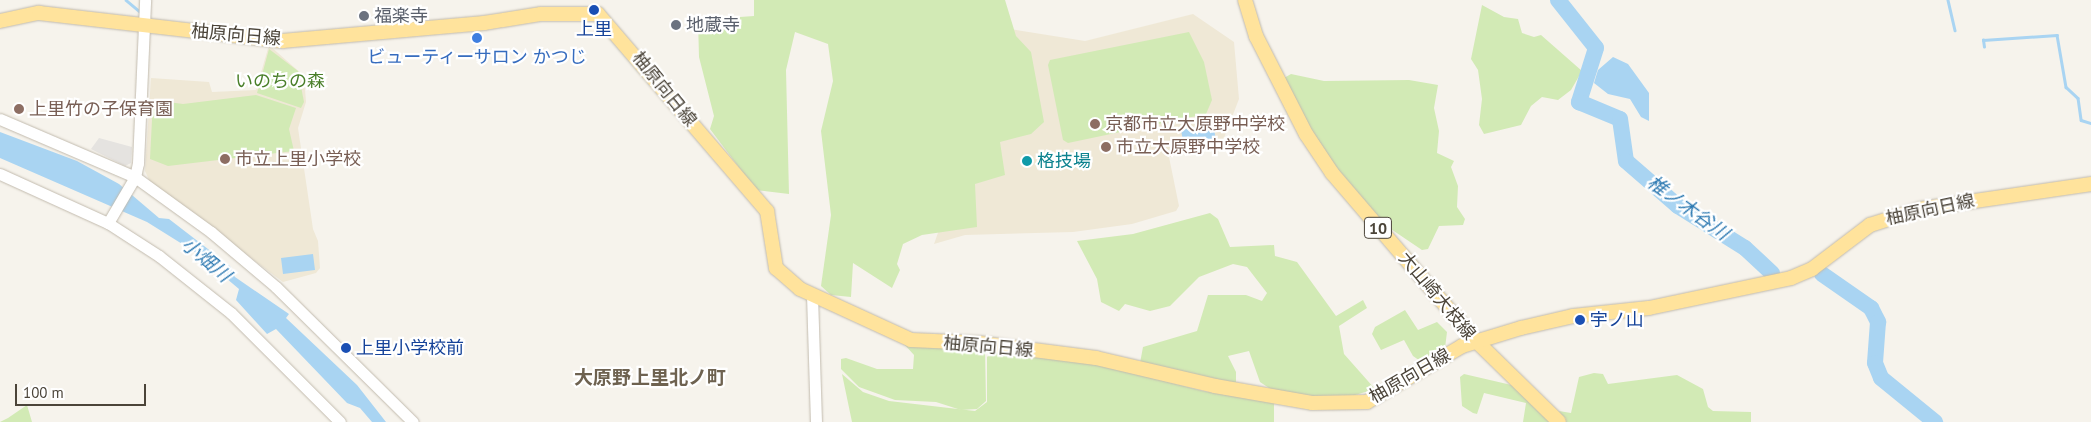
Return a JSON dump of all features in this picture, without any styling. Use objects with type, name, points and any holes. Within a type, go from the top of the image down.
[{"type":"main road","name":"大山崎大枝線","points":[[1245,0],[1256,36],[1306,134],[1332,174],[1475,340],[1559,422]]},
{"type":"main road","name":"柚原向日線","points":[[0,21],[39,12],[282,41],[484,23],[541,14],[601,14],[767,211],[776,268],[812,295],[910,340],[979,344],[1096,358],[1215,386],[1312,403],[1367,402],[1475,340],[1573,316],[1649,308],[1791,278],[1812,269],[1870,225],[1920,209],[2091,184]]},
{"type":"street","points":[[108,223],[135,177],[138,163],[146,0]]},
{"type":"street","points":[[0,119],[135,177],[211,232],[276,287],[413,422]]},
{"type":"street","points":[[0,174],[108,223],[160,256],[231,314],[340,422]]},
{"type":"street","points":[[812,295],[816,422]]},
{"type":"shaded area","name":"京都市立大原野中学校","points":[[1193,14],[1234,42],[1239,99],[1222,143],[1169,157],[1179,206],[1176,211],[1132,224],[1073,232],[965,235],[934,244],[1010,29],[1085,41]]},
{"type":"shaded area","name":"市立上里小学校","points":[[269,45],[304,76],[306,102],[298,128],[313,229],[318,241],[320,268],[316,273],[283,282],[150,182],[145,171],[151,78],[209,82],[212,92],[256,90]]},
{"type":"shaded area","points":[[99,138],[132,147],[131,163],[125,166],[91,149]]},
{"type":"green space","points":[[754,0],[1005,0],[1016,36],[1031,52],[1044,122],[1031,134],[1000,142],[1005,175],[975,184],[977,227],[922,235],[903,244],[897,264],[900,270],[892,288],[853,263],[851,297],[831,295],[821,286],[831,215],[821,131],[833,81],[828,44],[795,32],[786,70],[789,194],[756,190],[710,129],[714,116],[699,57],[698,20],[754,16]]},
{"type":"green space","points":[[1482,5],[1504,17],[1518,19],[1522,33],[1534,37],[1541,35],[1582,71],[1571,90],[1558,100],[1542,97],[1531,106],[1521,125],[1484,134],[1479,125],[1482,99],[1478,70],[1471,59]]},
{"type":"green space","points":[[1189,32],[1204,62],[1212,100],[1206,114],[1068,143],[1063,140],[1048,65],[1050,60]]},
{"type":"green space","name":"いのちの森","points":[[269,49],[298,71],[304,102],[301,108],[257,93]]},
{"type":"green space","points":[[1291,74],[1324,81],[1409,80],[1438,85],[1434,108],[1439,131],[1437,153],[1454,161],[1451,167],[1458,186],[1457,207],[1465,219],[1463,225],[1439,226],[1428,249],[1422,250],[1382,223],[1318,155],[1284,78]]},
{"type":"green space","points":[[256,95],[296,108],[289,129],[294,151],[168,166],[150,159],[153,100],[183,104]]},
{"type":"green space","points":[[1210,213],[1218,219],[1230,247],[1274,245],[1275,256],[1297,262],[1336,316],[1363,300],[1367,308],[1339,326],[1344,354],[1375,389],[1339,400],[1272,390],[1260,382],[1249,351],[1228,356],[1236,372],[1236,382],[1221,383],[1140,363],[1143,347],[1197,331],[1208,295],[1246,295],[1262,301],[1267,293],[1247,267],[1233,264],[1199,277],[1170,306],[1150,311],[1125,304],[1119,311],[1101,302],[1097,279],[1077,241],[1133,234]]},
{"type":"green space","points":[[1405,310],[1418,330],[1437,322],[1447,332],[1445,348],[1423,363],[1413,356],[1404,340],[1381,350],[1372,334],[1375,327]]},
{"type":"green space","points":[[904,344],[985,350],[986,401],[977,409],[961,410],[936,402],[895,400],[859,387],[841,369],[841,359],[846,358],[877,369],[913,369],[914,355]]},
{"type":"green space","points":[[993,351],[1090,362],[1203,391],[1274,402],[1274,422],[852,422],[842,374],[863,392],[889,401],[975,411],[987,402],[987,357]]},
{"type":"green space","points":[[1594,373],[1603,374],[1608,384],[1677,375],[1703,389],[1708,407],[1713,411],[1751,412],[1751,422],[1566,422],[1559,411],[1571,413],[1579,377]]},
{"type":"green space","points":[[1464,374],[1520,387],[1557,422],[1523,422],[1526,403],[1484,393],[1477,414],[1473,413],[1462,406],[1460,377]]},
{"type":"green space","points":[[27,405],[32,422],[0,422],[8,418]]},
{"type":"water","points":[[1613,57],[1628,64],[1649,93],[1649,121],[1641,117],[1630,99],[1608,94],[1594,83],[1598,70]]},
{"type":"water","points":[[1213,124],[1216,140],[1184,146],[1181,130]]},
{"type":"water","name":"小畑川","points":[[0,132],[77,161],[119,184],[159,218],[169,219],[230,266],[235,277],[289,314],[286,318],[357,385],[386,422],[372,422],[360,408],[347,403],[276,329],[267,334],[236,300],[239,289],[195,252],[147,222],[0,158]]},
{"type":"water","points":[[313,254],[315,270],[283,274],[281,258]]},
{"type":"waterway","points":[[126,0],[139,11]]},
{"type":"waterway","name":"椎ノ木谷川","points":[[1558,0],[1596,48],[1579,102],[1620,119],[1626,161],[1678,206],[1745,248],[1772,273]]},
{"type":"waterway","points":[[1948,0],[1955,30]]},
{"type":"waterway","points":[[1984,47],[1983,40],[2057,35],[2066,87],[2078,98],[2081,120],[2091,123]]},
{"type":"waterway","name":"椎ノ木谷川","points":[[1822,274],[1871,308],[1878,322],[1875,363],[1881,378],[1935,422]]},
{"type":"place","name":"上里","points":[[594,10]]},
{"type":"place","name":"福楽寺","points":[[364,16]]},
{"type":"place","name":"地蔵寺","points":[[676,25]]},
{"type":"place","name":"ビューティーサロン かつじ","points":[[477,38]]},
{"type":"place","name":"上里竹の子保育園","points":[[19,109]]},
{"type":"place","name":"京都市立大原野中学校","points":[[1095,124]]},
{"type":"place","name":"市立大原野中学校","points":[[1106,147]]},
{"type":"place","name":"市立上里小学校","points":[[225,159]]},
{"type":"place","name":"格技場","points":[[1027,161]]},
{"type":"place","name":"宇ノ山","points":[[1580,320]]},
{"type":"place","name":"上里小学校前","points":[[346,348]]},
{"type":"district","name":"大原野上里北ノ町","points":[[650,378]]}]
